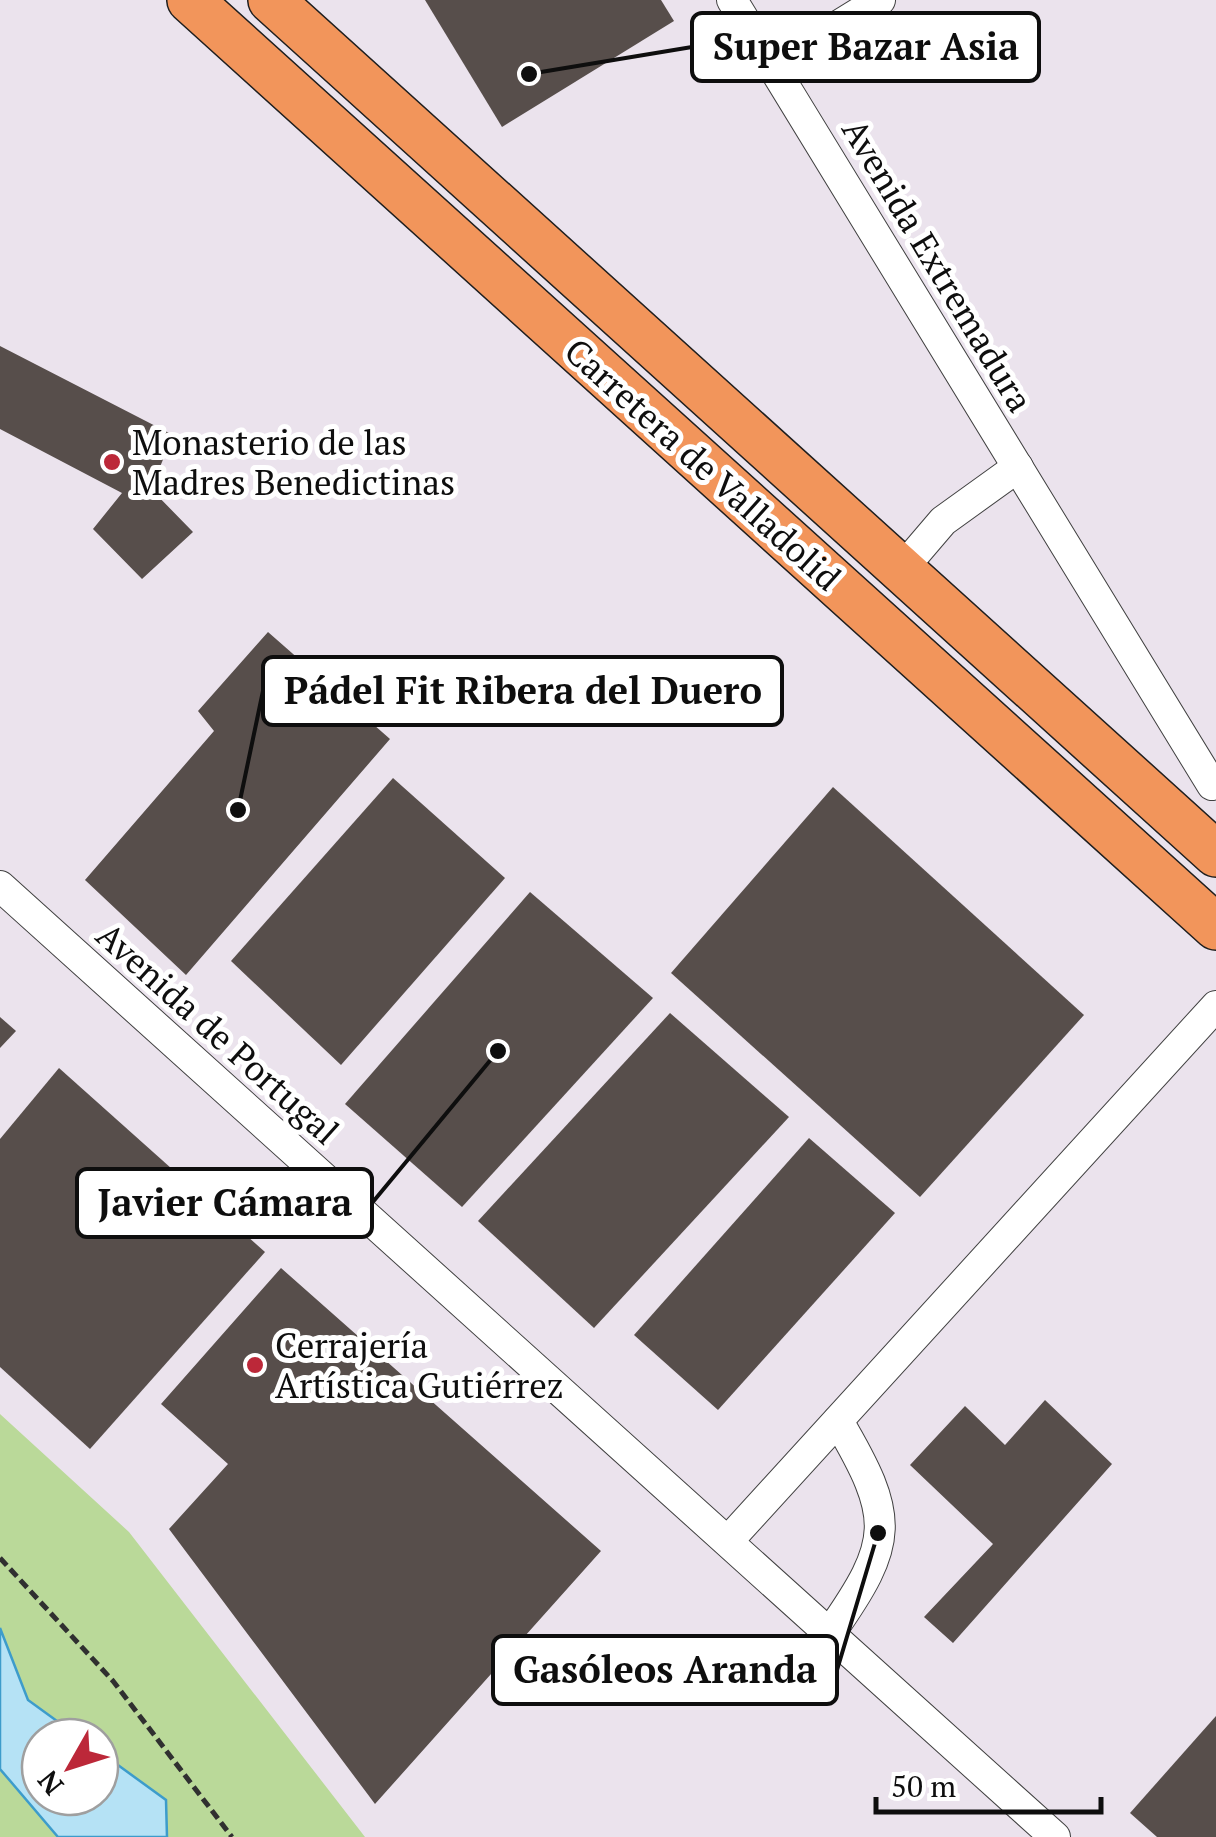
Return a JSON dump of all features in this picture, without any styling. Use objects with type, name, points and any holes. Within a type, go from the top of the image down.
[{"type":"highway","name":"Carretera de Valladolid","points":[[190,0],[1216,927]]},
{"type":"highway","name":"Carretera de Valladolid","points":[[271,0],[1216,854]]},
{"type":"street","name":"Avenida Extremadura","points":[[732,0],[1212,785],[1216,783]]},
{"type":"street","points":[[773,66],[880,0]]},
{"type":"street","name":"Avenida Extremadura","points":[[902,569],[943,521],[1018,467]]},
{"type":"street","name":"Avenida de Portugal","points":[[0,886],[1055,1837]]},
{"type":"street","points":[[728,1541],[1216,1006]]},
{"type":"street","points":[[830,1633],[865,1583],[878,1554],[873,1480],[838,1421]]},
{"type":"path","points":[[0,1558],[113,1681],[232,1837]]},
{"type":"shaded area","points":[[0,0],[1216,0],[1216,1837],[304,1837],[0,1501]]},
{"type":"green space","points":[[0,1414],[129,1532],[365,1837],[167,1837],[166,1800],[120,1767],[120,1717],[51,1717],[28,1700],[0,1628]]},
{"type":"green space","points":[[0,1769],[20,1792],[20,1817],[41,1817],[58,1837],[0,1837]]},
{"type":"water","points":[[0,1628],[28,1700],[51,1717],[20,1717],[20,1792],[0,1769]]},
{"type":"water","points":[[120,1767],[166,1800],[167,1837],[58,1837],[41,1817],[120,1817]]},
{"type":"building","points":[[425,0],[661,0],[674,21],[502,127]]},
{"type":"building","name":"Monasterio de las Madres Benedictinas","points":[[0,346],[173,435],[151,489],[193,532],[142,579],[93,529],[122,493],[0,429]]},
{"type":"building","points":[[268,632],[390,739],[186,975],[85,880],[214,731],[198,711]]},
{"type":"building","points":[[393,778],[505,878],[341,1065],[231,961]]},
{"type":"building","points":[[833,787],[1084,1015],[920,1197],[671,973]]},
{"type":"building","points":[[530,892],[653,998],[462,1207],[345,1104]]},
{"type":"building","points":[[670,1013],[789,1117],[594,1328],[478,1221]]},
{"type":"building","points":[[0,1017],[16,1031],[0,1048]]},
{"type":"building","points":[[59,1068],[265,1252],[90,1449],[0,1367],[0,1139]]},
{"type":"building","points":[[809,1138],[895,1213],[718,1410],[634,1335]]},
{"type":"building","points":[[281,1268],[601,1551],[375,1804],[169,1529],[228,1464],[161,1404]]},
{"type":"building","points":[[1045,1400],[1112,1464],[953,1643],[924,1617],[993,1544],[910,1465],[965,1406],[1005,1445]]},
{"type":"building","points":[[1216,1716],[1216,1837],[1157,1837],[1130,1813]]},
{"type":"place","name":"Super Bazar Asia","points":[[529,74]]},
{"type":"place","name":"Monasterio de las Madres Benedictinas","points":[[112,462]]},
{"type":"place","name":"Pádel Fit Ribera del Duero","points":[[238,810]]},
{"type":"place","name":"Javier Cámara","points":[[498,1051]]},
{"type":"place","name":"Cerrajería Artística Gutiérrez","points":[[255,1365]]},
{"type":"place","name":"Gasóleos Aranda","points":[[878,1533]]}]
